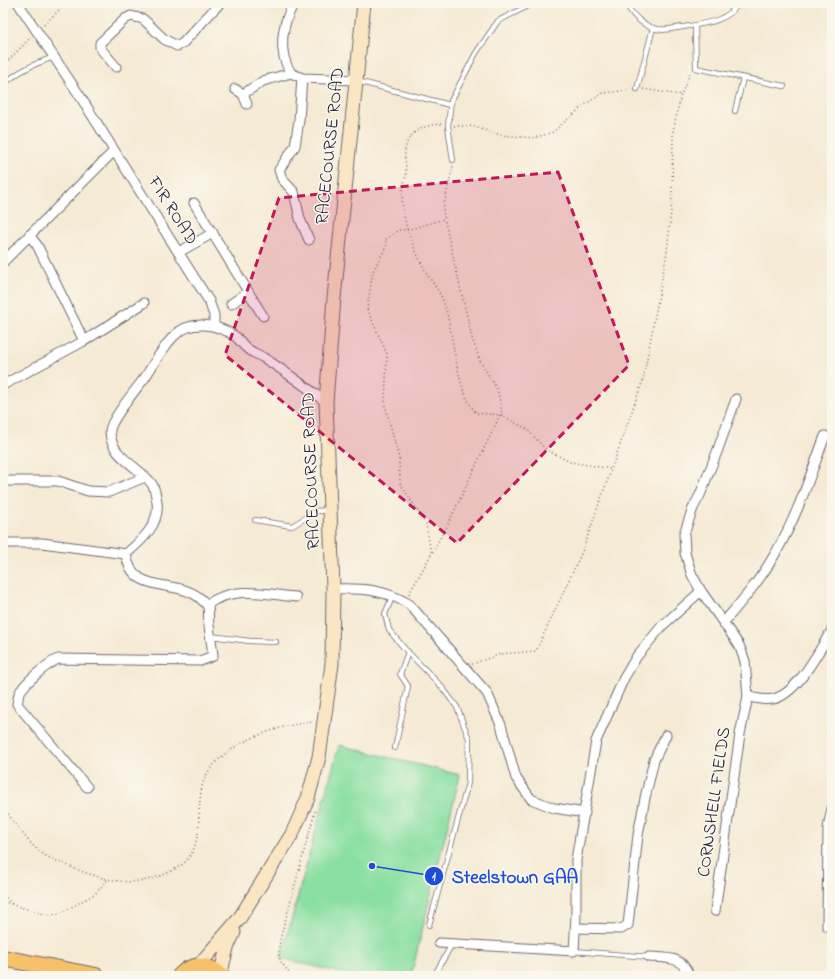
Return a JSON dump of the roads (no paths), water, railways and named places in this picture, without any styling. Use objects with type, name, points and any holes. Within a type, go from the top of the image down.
[{"type":"highway","points":[[3,958],[96,976]]},
{"type":"highway","points":[[184,973],[214,970],[221,976]]},
{"type":"street","name":"FIR ROAD","points":[[18,3],[209,301],[214,314],[214,326]]},
{"type":"street","points":[[116,68],[100,48],[100,43],[125,19],[131,16],[143,19],[164,39],[177,46],[182,44],[220,3]]},
{"type":"street","points":[[291,73],[282,44],[287,15],[294,3]]},
{"type":"street","name":"RACECOURSE ROAD","points":[[221,976],[227,948],[240,919],[292,834],[308,798],[319,757],[332,664],[333,589],[326,402],[364,3]]},
{"type":"street","points":[[243,94],[263,81],[291,73],[302,78],[356,80]]},
{"type":"street","points":[[302,78],[299,120],[295,146],[279,170],[282,179],[294,192],[300,219],[309,240]]},
{"type":"street","points":[[235,89],[243,94],[246,104]]},
{"type":"street","points":[[3,262],[114,151]]},
{"type":"street","points":[[194,203],[263,316]]},
{"type":"street","points":[[179,252],[213,233]]},
{"type":"street","points":[[30,235],[37,245],[84,341]]},
{"type":"street","points":[[231,304],[248,292]]},
{"type":"street","points":[[3,385],[84,341],[144,303]]},
{"type":"street","points":[[126,554],[153,526],[158,507],[152,485],[120,454],[112,444],[110,430],[117,414],[174,336],[188,327],[203,324],[214,326],[236,337],[248,349],[326,402]]},
{"type":"street","name":"CORNSHELL FIELDS","points":[[715,911],[740,734],[748,697],[745,661],[739,645],[701,591],[692,575],[685,553],[684,534],[717,452],[736,399]]},
{"type":"street","points":[[724,622],[754,587],[776,554],[797,510],[825,436]]},
{"type":"street","points":[[3,481],[58,481],[88,491],[109,492],[145,477]]},
{"type":"street","points":[[3,543],[42,544],[126,554]]},
{"type":"street","points":[[87,788],[17,704],[19,693],[52,662],[58,659],[200,661],[213,656],[207,606],[190,592],[149,583],[140,579],[132,572],[127,562],[126,554]]},
{"type":"street","points":[[333,589],[370,589],[393,595],[408,604],[487,693],[501,725],[516,778],[524,791],[531,799],[554,808],[585,813]]},
{"type":"street","points":[[439,943],[574,951],[576,928],[576,860],[596,741],[624,678],[637,656],[662,626],[701,591]]},
{"type":"street","points":[[207,606],[216,599],[236,592],[296,597]]},
{"type":"street","points":[[748,697],[773,699],[786,693],[805,674],[832,630]]},
{"type":"street","points":[[576,928],[621,929],[628,925],[638,835],[645,798],[654,760],[666,734]]},
{"type":"street","points":[[827,926],[828,828],[832,808]]},
{"type":"street","name":"RACECOURSE ROAD","points":[[184,973],[240,919]]},
{"type":"street","points":[[649,957],[677,959],[686,968],[689,976]]},
{"type":"lane","points":[[453,160],[448,125],[450,105],[476,53],[498,21],[534,3]]},
{"type":"lane","points":[[626,3],[629,11],[641,22],[653,28],[668,30],[695,26],[728,15],[738,3]]},
{"type":"lane","points":[[695,26],[696,68],[784,86]]},
{"type":"lane","points":[[638,89],[653,28]]},
{"type":"lane","points":[[3,85],[12,76],[29,66],[54,57]]},
{"type":"lane","points":[[735,111],[743,78]]},
{"type":"lane","points":[[356,80],[450,105]]},
{"type":"lane","points":[[255,520],[292,526],[317,512],[330,510]]},
{"type":"lane","points":[[393,595],[385,614],[389,630],[441,686],[457,707],[469,739],[468,783],[429,925]]},
{"type":"lane","points":[[211,636],[250,642],[276,642]]},
{"type":"lane","points":[[395,748],[408,686],[400,674],[408,652]]},
{"type":"lane","points":[[434,976],[452,944]]},
{"type":"lane","points":[[574,951],[649,957]]},
{"type":"place","name":"Steelstown GAA","points":[[372,866]]}]
